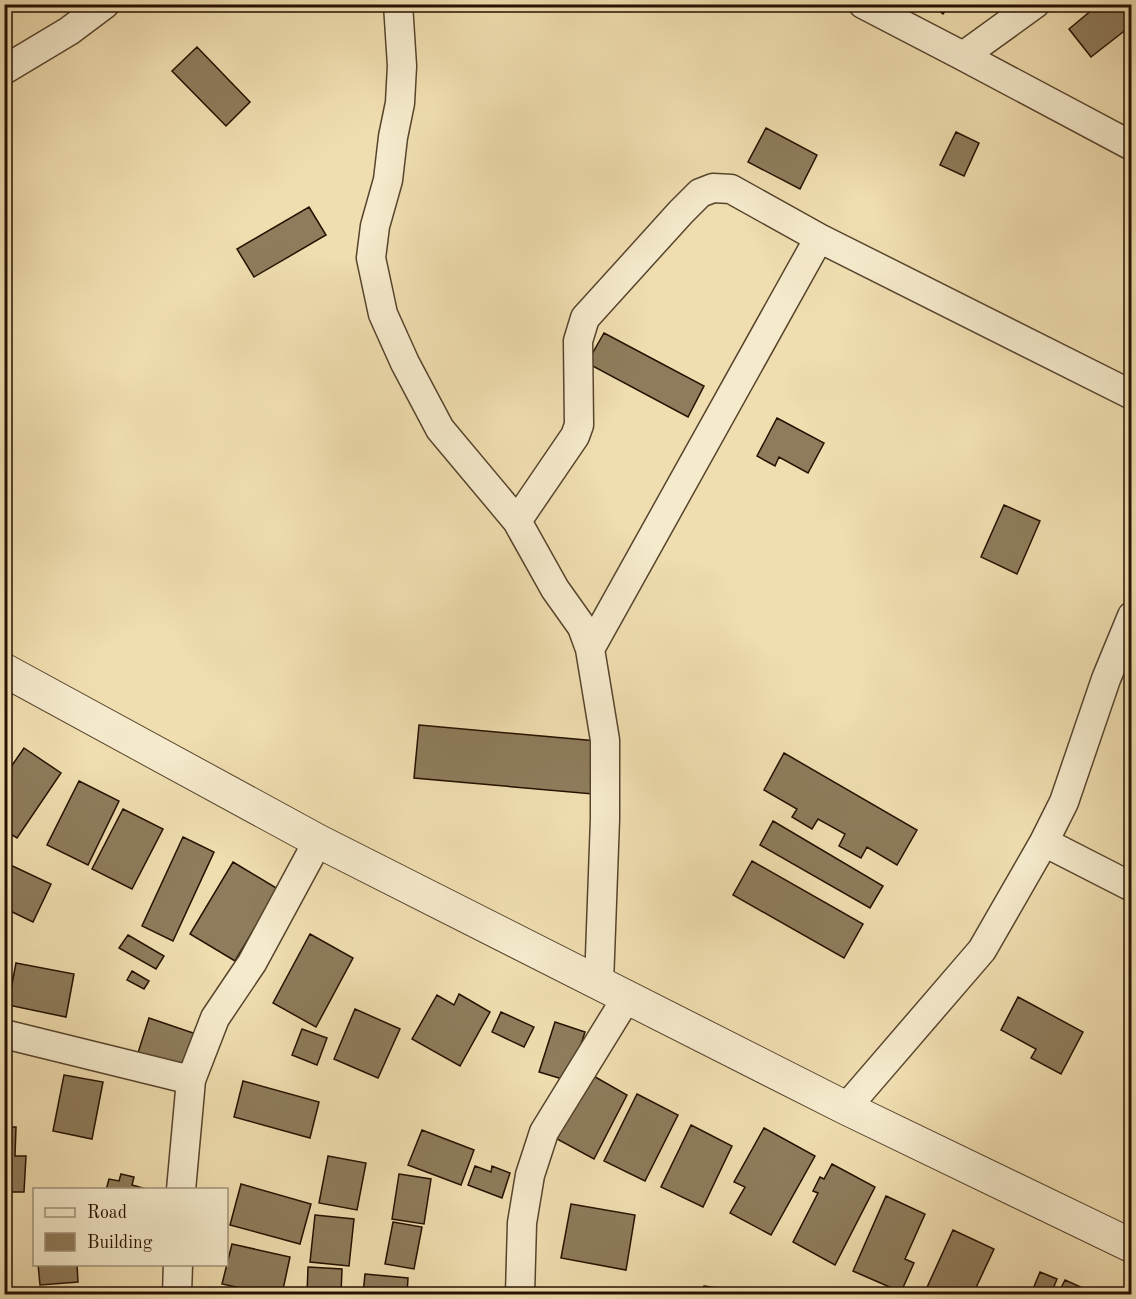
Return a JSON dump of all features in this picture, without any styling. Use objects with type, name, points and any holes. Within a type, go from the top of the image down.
[{"type":"street","points":[[4,70],[69,31],[105,4]]},
{"type":"street","points":[[398,4],[402,66],[400,103],[388,180],[375,226],[371,258],[383,314],[405,363],[440,429],[517,521],[555,589],[582,627],[590,649],[605,740],[605,819],[599,983]]},
{"type":"street","points":[[863,4],[1127,138]]},
{"type":"street","points":[[963,56],[1035,4]]},
{"type":"street","points":[[517,521],[575,436],[579,425],[578,341],[585,318],[681,212],[700,193],[713,188],[731,189],[819,238],[1131,395]]},
{"type":"street","points":[[590,649],[819,238]]},
{"type":"street","points":[[846,1108],[982,950],[1044,842],[1064,802],[1106,679],[1131,616]]},
{"type":"street","points":[[4,670],[318,841],[846,1108],[1131,1246]]},
{"type":"street","points":[[181,1188],[191,1080],[215,1018],[252,963],[318,841]]},
{"type":"street","points":[[1044,842],[1131,887]]},
{"type":"street","points":[[519,1294],[522,1223],[528,1185],[544,1132],[627,997]]},
{"type":"street","points":[[4,1034],[191,1080]]},
{"type":"street","points":[[177,1294],[178,1266]]},
{"type":"building","points":[[931,4],[950,4],[943,14]]},
{"type":"building","points":[[1099,4],[1126,4],[1132,11],[1132,25],[1091,57],[1069,29]]},
{"type":"building","points":[[197,47],[250,102],[226,126],[172,71]]},
{"type":"building","points":[[766,128],[817,155],[800,189],[748,162]]},
{"type":"building","points":[[956,132],[979,143],[964,176],[940,165]]},
{"type":"building","points":[[309,207],[326,235],[254,277],[237,249]]},
{"type":"building","points":[[604,333],[704,386],[688,417],[587,363]]},
{"type":"building","points":[[777,418],[824,443],[808,473],[779,457],[775,466],[757,456]]},
{"type":"building","points":[[1004,505],[1040,521],[1017,574],[981,557]]},
{"type":"building","points":[[419,725],[597,741],[593,794],[414,778]]},
{"type":"building","points":[[24,748],[61,773],[17,838],[4,830],[4,777]]},
{"type":"building","points":[[784,753],[917,830],[897,865],[867,847],[861,858],[839,846],[845,834],[818,819],[812,829],[792,817],[797,809],[764,790]]},
{"type":"building","points":[[79,781],[119,801],[88,865],[47,845]]},
{"type":"building","points":[[123,809],[163,829],[132,889],[92,869]]},
{"type":"building","points":[[773,821],[883,886],[870,908],[760,845]]},
{"type":"building","points":[[183,837],[214,852],[173,941],[142,926]]},
{"type":"building","points":[[752,861],[863,924],[844,958],[733,895]]},
{"type":"building","points":[[4,862],[51,884],[33,922],[4,908]]},
{"type":"building","points":[[233,862],[278,889],[235,961],[190,934]]},
{"type":"building","points":[[310,934],[353,958],[316,1027],[273,1003]]},
{"type":"building","points":[[128,935],[164,956],[156,969],[119,948]]},
{"type":"building","points":[[16,963],[74,974],[66,1017],[8,1005]]},
{"type":"building","points":[[132,971],[149,981],[144,989],[127,980]]},
{"type":"building","points":[[459,994],[490,1012],[460,1066],[412,1039],[437,995],[454,1005]]},
{"type":"building","points":[[1018,997],[1083,1032],[1061,1074],[1031,1058],[1036,1049],[1001,1030]]},
{"type":"building","points":[[355,1009],[400,1029],[378,1078],[334,1059]]},
{"type":"building","points":[[501,1012],[534,1027],[524,1047],[492,1032]]},
{"type":"building","points":[[149,1018],[196,1034],[183,1072],[137,1056]]},
{"type":"building","points":[[555,1022],[585,1032],[569,1081],[539,1072]]},
{"type":"building","points":[[302,1029],[327,1038],[317,1065],[292,1055]]},
{"type":"building","points":[[590,1074],[627,1095],[594,1159],[557,1139]]},
{"type":"building","points":[[64,1075],[103,1082],[92,1139],[53,1131]]},
{"type":"building","points":[[243,1081],[319,1102],[310,1138],[234,1117]]},
{"type":"building","points":[[637,1094],[678,1115],[645,1181],[604,1161]]},
{"type":"building","points":[[691,1125],[732,1146],[703,1207],[661,1187]]},
{"type":"building","points":[[4,1127],[16,1127],[15,1156],[26,1156],[24,1192],[4,1192]]},
{"type":"building","points":[[764,1128],[815,1156],[771,1235],[730,1213],[745,1187],[734,1182]]},
{"type":"building","points":[[422,1130],[474,1150],[461,1185],[408,1165]]},
{"type":"building","points":[[328,1156],[366,1163],[357,1210],[319,1203]]},
{"type":"building","points":[[832,1164],[875,1187],[835,1265],[793,1242],[818,1193],[813,1191],[820,1177],[824,1179]]},
{"type":"building","points":[[475,1166],[491,1172],[492,1166],[510,1173],[502,1198],[468,1185]]},
{"type":"building","points":[[121,1174],[134,1177],[132,1185],[143,1188],[107,1188],[109,1179],[119,1181]]},
{"type":"building","points":[[399,1174],[431,1179],[424,1224],[392,1219]]},
{"type":"building","points":[[241,1184],[311,1204],[300,1244],[230,1225]]},
{"type":"building","points":[[886,1196],[925,1214],[905,1259],[914,1263],[901,1292],[853,1271]]},
{"type":"building","points":[[571,1204],[635,1215],[626,1270],[561,1258]]},
{"type":"building","points":[[315,1215],[354,1219],[349,1266],[310,1262]]},
{"type":"building","points":[[393,1222],[422,1227],[414,1269],[385,1264]]},
{"type":"building","points":[[953,1230],[994,1249],[973,1294],[924,1294]]},
{"type":"building","points":[[232,1244],[290,1257],[282,1294],[269,1294],[222,1284]]},
{"type":"building","points":[[38,1266],[77,1266],[78,1282],[40,1285]]},
{"type":"building","points":[[308,1267],[342,1269],[341,1294],[307,1294]]},
{"type":"building","points":[[1040,1272],[1057,1279],[1051,1294],[1031,1294]]},
{"type":"building","points":[[365,1274],[408,1278],[407,1294],[363,1294]]},
{"type":"building","points":[[1065,1280],[1092,1292],[1091,1294],[1058,1294]]},
{"type":"building","points":[[704,1286],[759,1294],[703,1294]]},
{"type":"building","points":[[573,1289],[626,1294],[573,1294]]},
{"type":"building","points":[[23,1291],[24,1294],[4,1294],[4,1292]]}]
